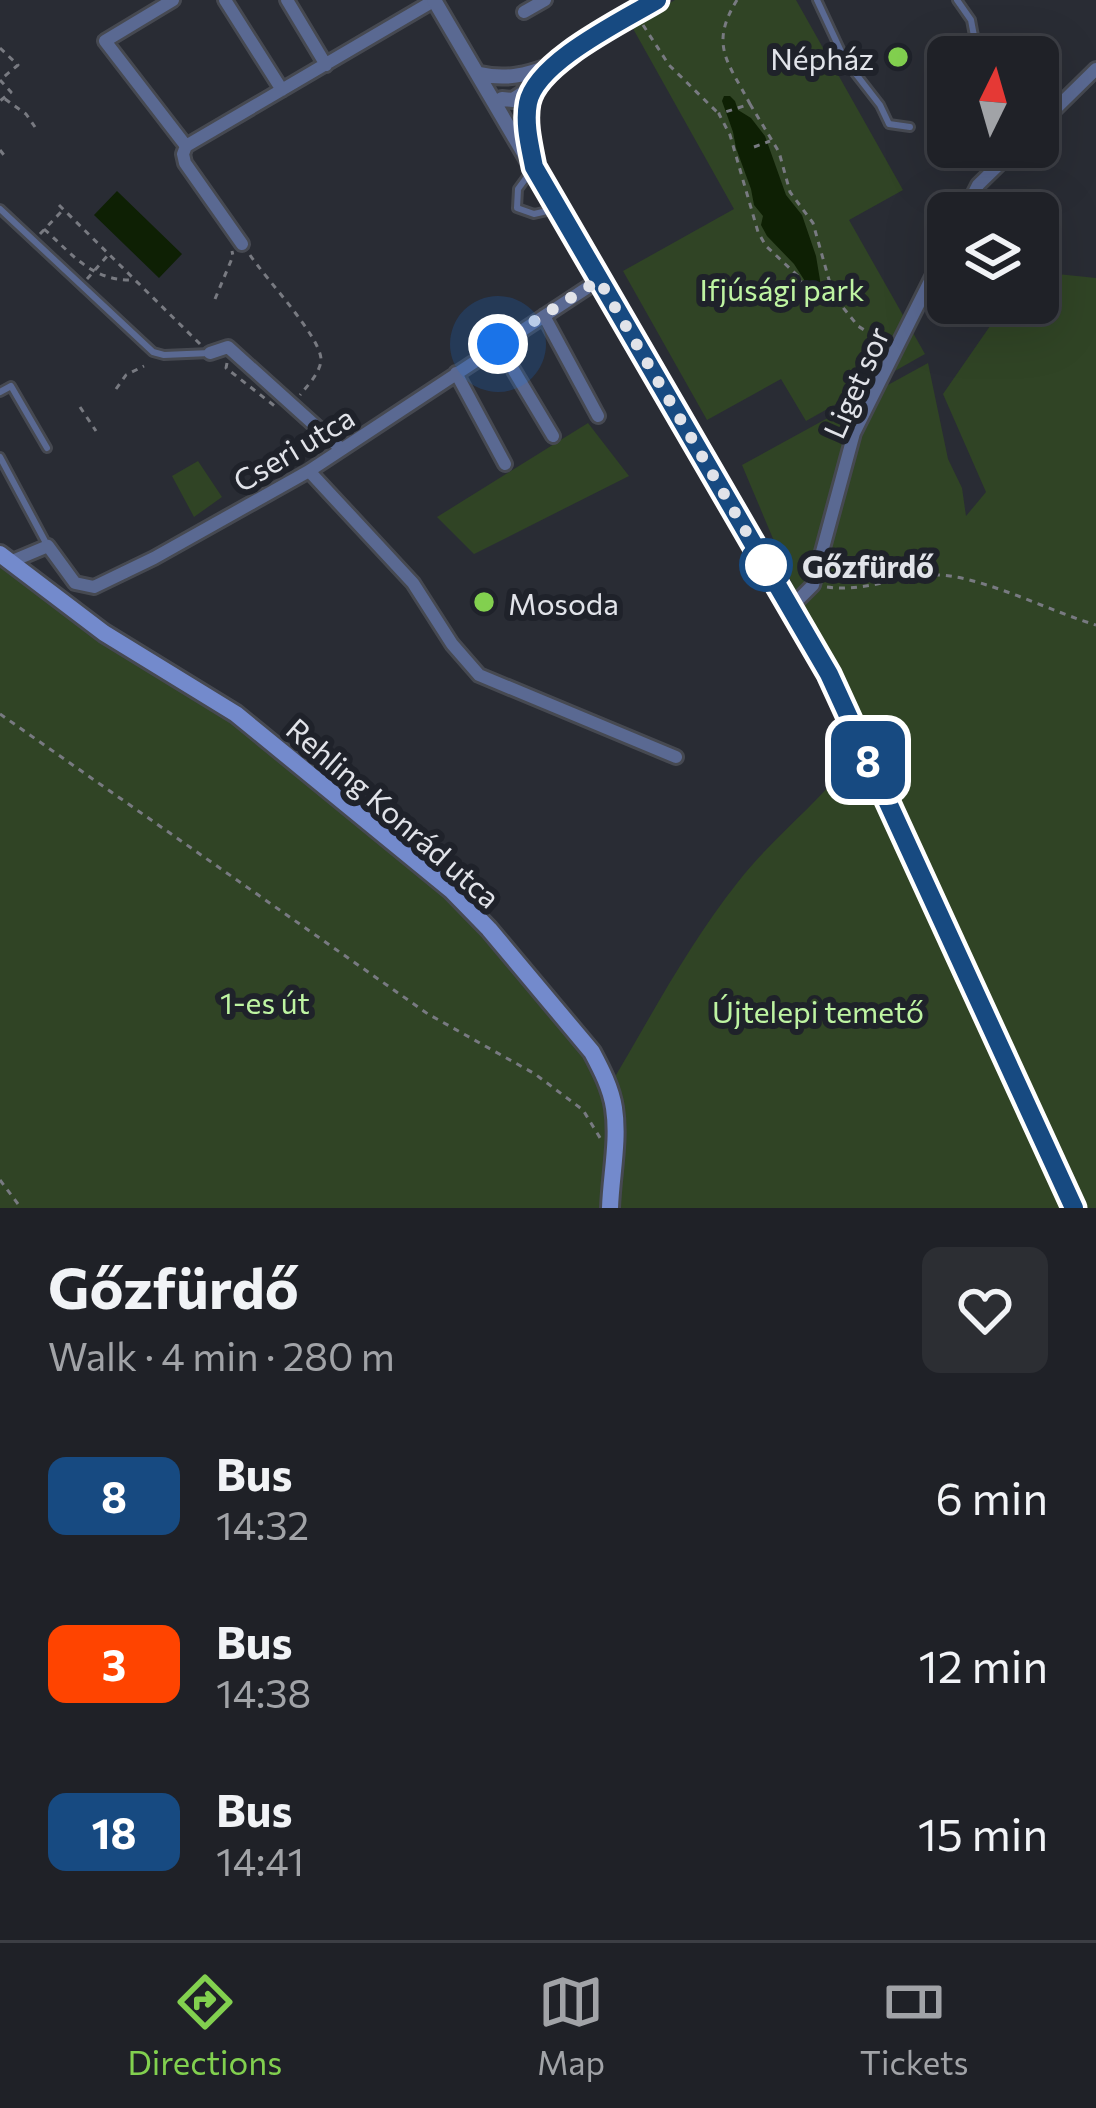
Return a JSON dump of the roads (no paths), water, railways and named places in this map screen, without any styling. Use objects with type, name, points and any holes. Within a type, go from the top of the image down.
[{"type":"main road","name":"Rehling Konrád utca","points":[[5,558],[104,633],[236,714],[451,890],[489,929],[592,1052],[614,1105],[610,1208]]},
{"type":"street","points":[[173,0],[105,41],[186,146]]},
{"type":"street","points":[[225,0],[282,90]]},
{"type":"street","points":[[287,0],[326,65]]},
{"type":"street","points":[[242,244],[185,163],[186,146],[434,0],[498,102],[829,674],[1074,1208]]},
{"type":"street","points":[[524,12],[545,0]]},
{"type":"street","points":[[498,102],[506,90],[529,82],[657,0]]},
{"type":"street","points":[[1059,105],[1096,69]]},
{"type":"street","points":[[479,74],[529,82]]},
{"type":"street","points":[[529,82],[527,123],[534,167]]},
{"type":"street","points":[[974,192],[995,168]]},
{"type":"street","name":"Cseri utca","points":[[48,546],[75,583],[94,587],[309,471],[599,280]]},
{"type":"street","name":"Liget sor","points":[[790,607],[813,585],[854,433],[927,287]]},
{"type":"street","points":[[544,316],[598,416]]},
{"type":"street","points":[[498,344],[553,436]]},
{"type":"street","points":[[209,353],[228,347],[288,408],[340,448]]},
{"type":"street","points":[[456,373],[506,464]]},
{"type":"street","points":[[309,471],[413,583],[479,676],[676,757]]},
{"type":"street","points":[[5,558],[48,546]]},
{"type":"lane","points":[[817,0],[845,60],[889,124],[910,127]]},
{"type":"lane","points":[[957,0],[971,20],[974,36]]},
{"type":"lane","points":[[534,167],[518,189],[517,208],[534,214],[558,209]]},
{"type":"lane","points":[[0,209],[153,352],[209,353]]},
{"type":"lane","points":[[0,392],[11,386],[47,448]]},
{"type":"lane","points":[[0,457],[48,546]]},
{"type":"place","name":"Népház","points":[[898,57]]},
{"type":"place","name":"Gőzfürdő","points":[[766,565]]},
{"type":"place","name":"Mosoda","points":[[484,602]]},
{"type":"park label","name":"Ifjúsági park","points":[[782,288]]},
{"type":"park label","name":"1-es út","points":[[265,1001]]},
{"type":"park label","name":"Újtelepi temető","points":[[818,1010]]}]
